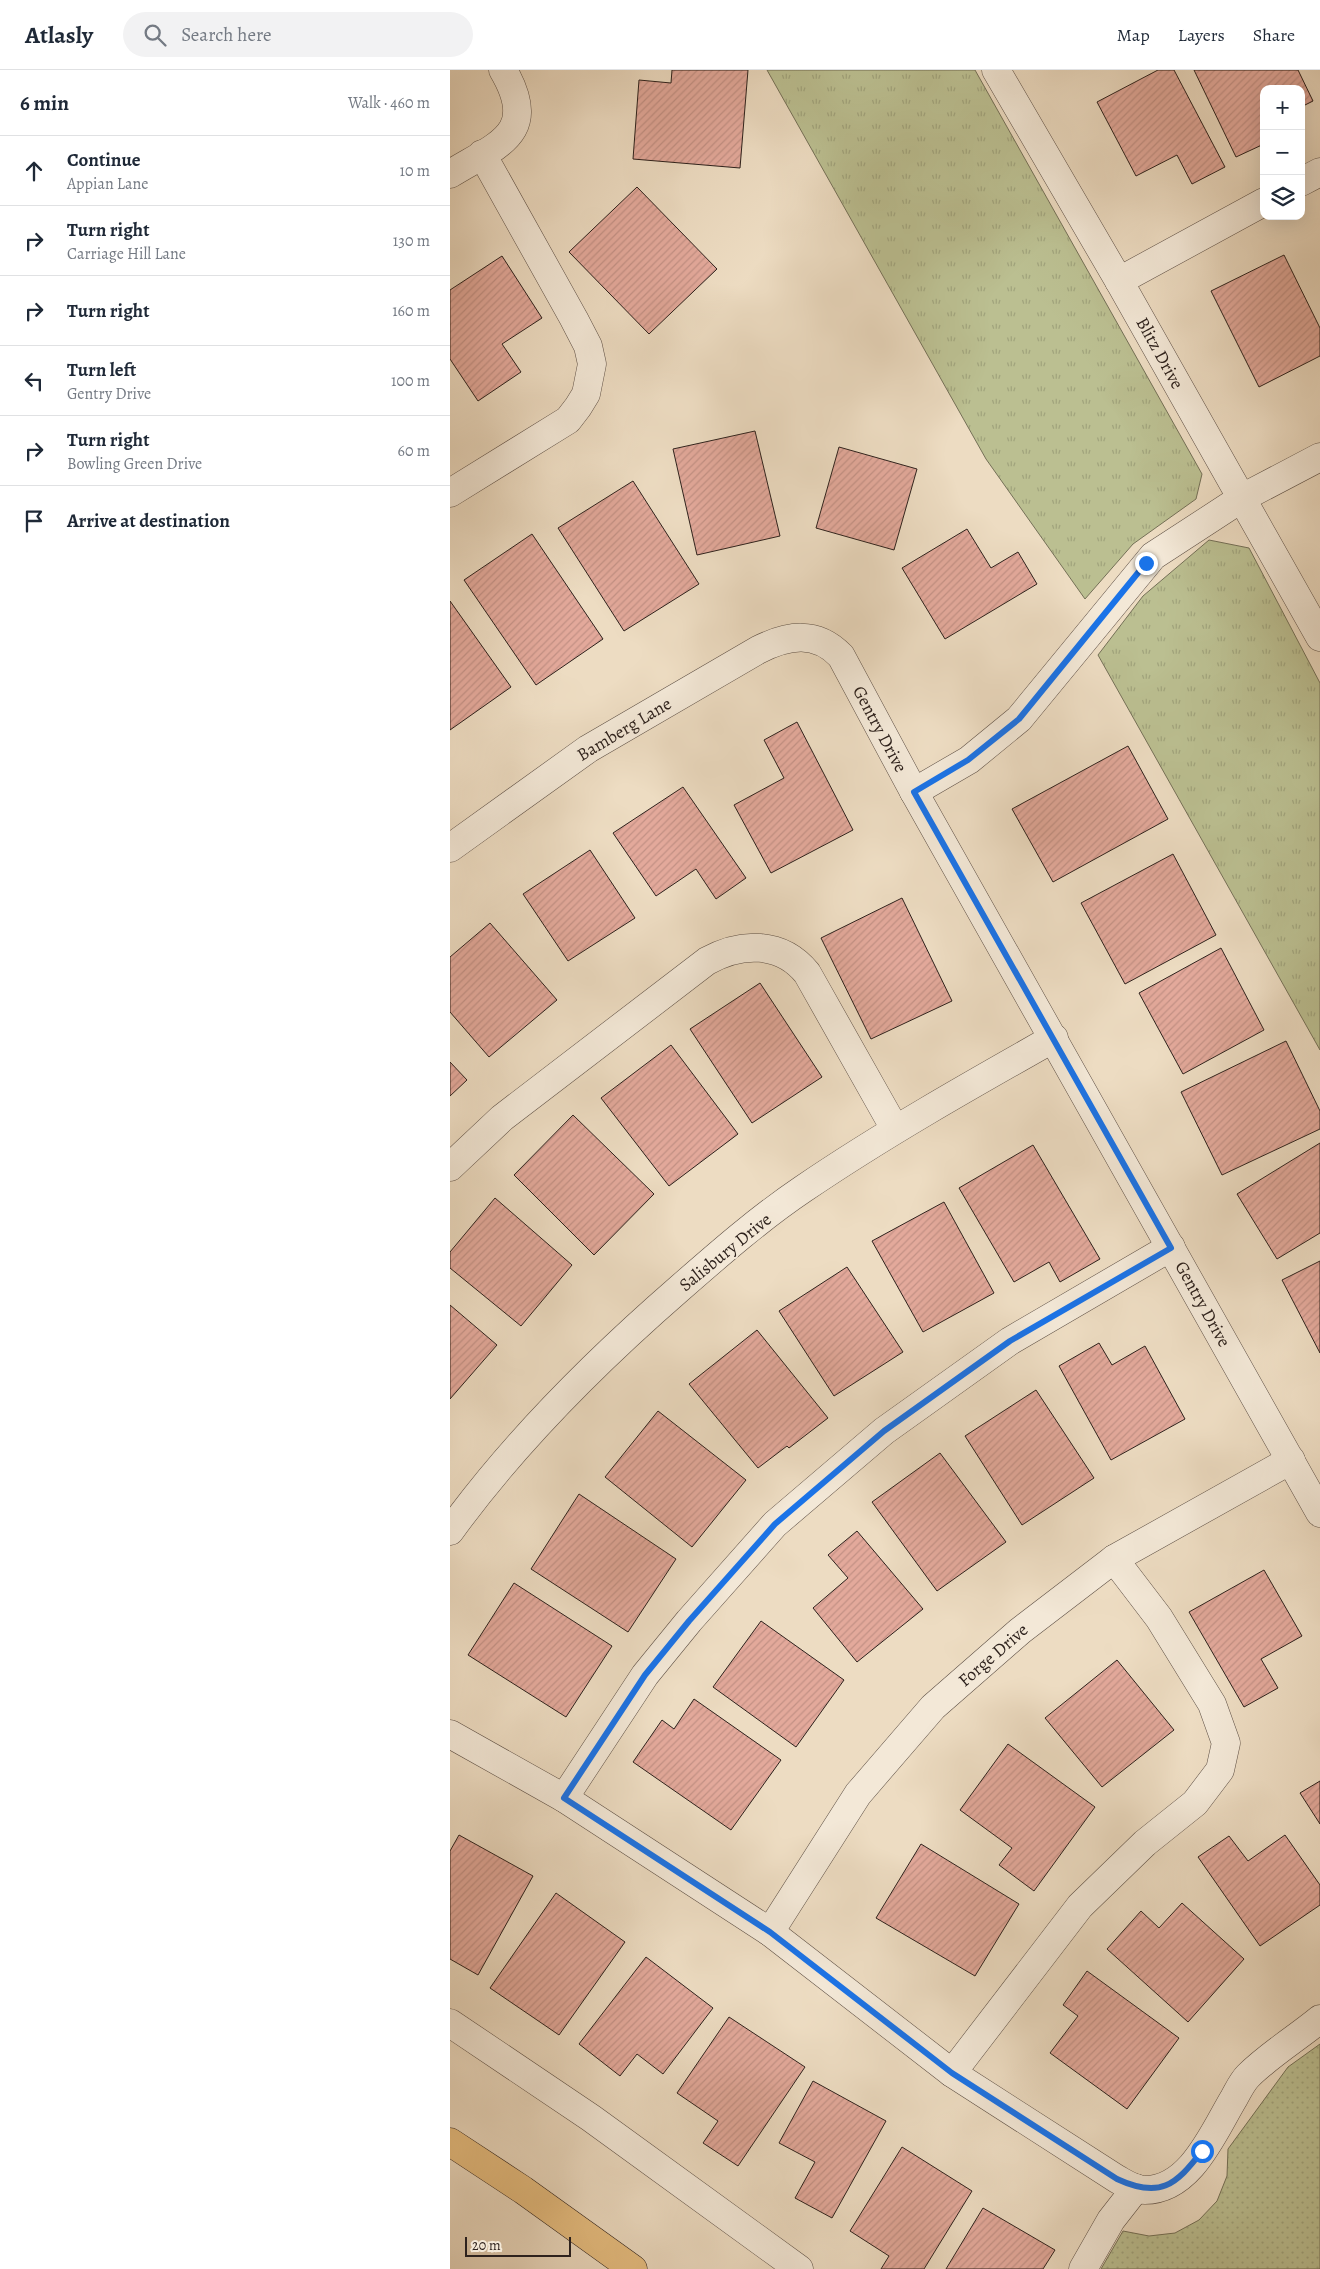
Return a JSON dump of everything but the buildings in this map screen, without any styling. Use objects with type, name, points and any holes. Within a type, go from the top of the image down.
[{"type":"main road","points":[[450,2142],[523,2190],[633,2269]]},
{"type":"street","points":[[450,174],[504,139],[514,129],[518,118],[518,103],[503,70]]},
{"type":"street","name":"Blitz Drive","points":[[996,70],[1119,281],[1320,637]]},
{"type":"street","points":[[450,493],[568,420],[586,394],[592,371],[588,346],[574,318],[510,200],[482,154]]},
{"type":"street","points":[[1305,180],[1320,172]]},
{"type":"street","points":[[1119,281],[1260,204]]},
{"type":"street","points":[[914,792],[968,760],[1019,719],[1153,556],[1242,498],[1320,457]]},
{"type":"street","name":"Bamberg Lane","points":[[450,848],[526,791],[596,744],[771,644],[798,637],[811,638]]},
{"type":"street","name":"Gentry Drive","points":[[811,638],[831,645],[841,656],[914,792],[1320,1513]]},
{"type":"street","points":[[450,1167],[502,1118],[707,961],[722,952],[756,946],[774,949],[788,955],[807,973],[894,1129]]},
{"type":"street","name":"Salisbury Drive","points":[[450,1531],[495,1472],[619,1341],[751,1228],[802,1190],[894,1129],[1054,1038]]},
{"type":"street","points":[[564,1798],[645,1675],[689,1621],[775,1524],[884,1431],[1010,1341],[1171,1248]]},
{"type":"street","name":"Forge Drive","points":[[770,1932],[858,1794],[933,1707],[1020,1630],[1114,1559],[1291,1460]]},
{"type":"street","points":[[952,2073],[1080,1906],[1145,1843],[1195,1802],[1220,1770],[1226,1743],[1212,1704],[1159,1618],[1114,1559]]},
{"type":"street","points":[[450,1734],[564,1798],[770,1932],[952,2073],[1117,2179],[1147,2188],[1172,2183],[1185,2173],[1202,2151],[1247,2076],[1320,2019]]},
{"type":"street","points":[[450,2023],[591,2118],[799,2269]]},
{"type":"street","points":[[1083,2269],[1111,2220],[1147,2188]]},
{"type":"green space","points":[[767,70],[975,70],[1202,474],[1196,499],[1133,544],[1085,599],[986,459]]},
{"type":"green space","points":[[1209,540],[1249,548],[1320,683],[1320,1050],[1098,655],[1143,596]]},
{"type":"green space","points":[[1320,2044],[1320,2269],[1101,2269],[1123,2231],[1149,2236],[1175,2233],[1199,2220],[1217,2201],[1227,2176],[1228,2149],[1288,2067]]},
{"type":"route","points":[[1146,563],[1019,719],[968,760],[914,792],[1171,1248],[1010,1341],[884,1431],[775,1524],[689,1621],[645,1675],[564,1798],[770,1932],[952,2073],[1117,2179],[1136,2188],[1146,2190],[1158,2188],[1172,2183],[1185,2173],[1202,2151]]}]
